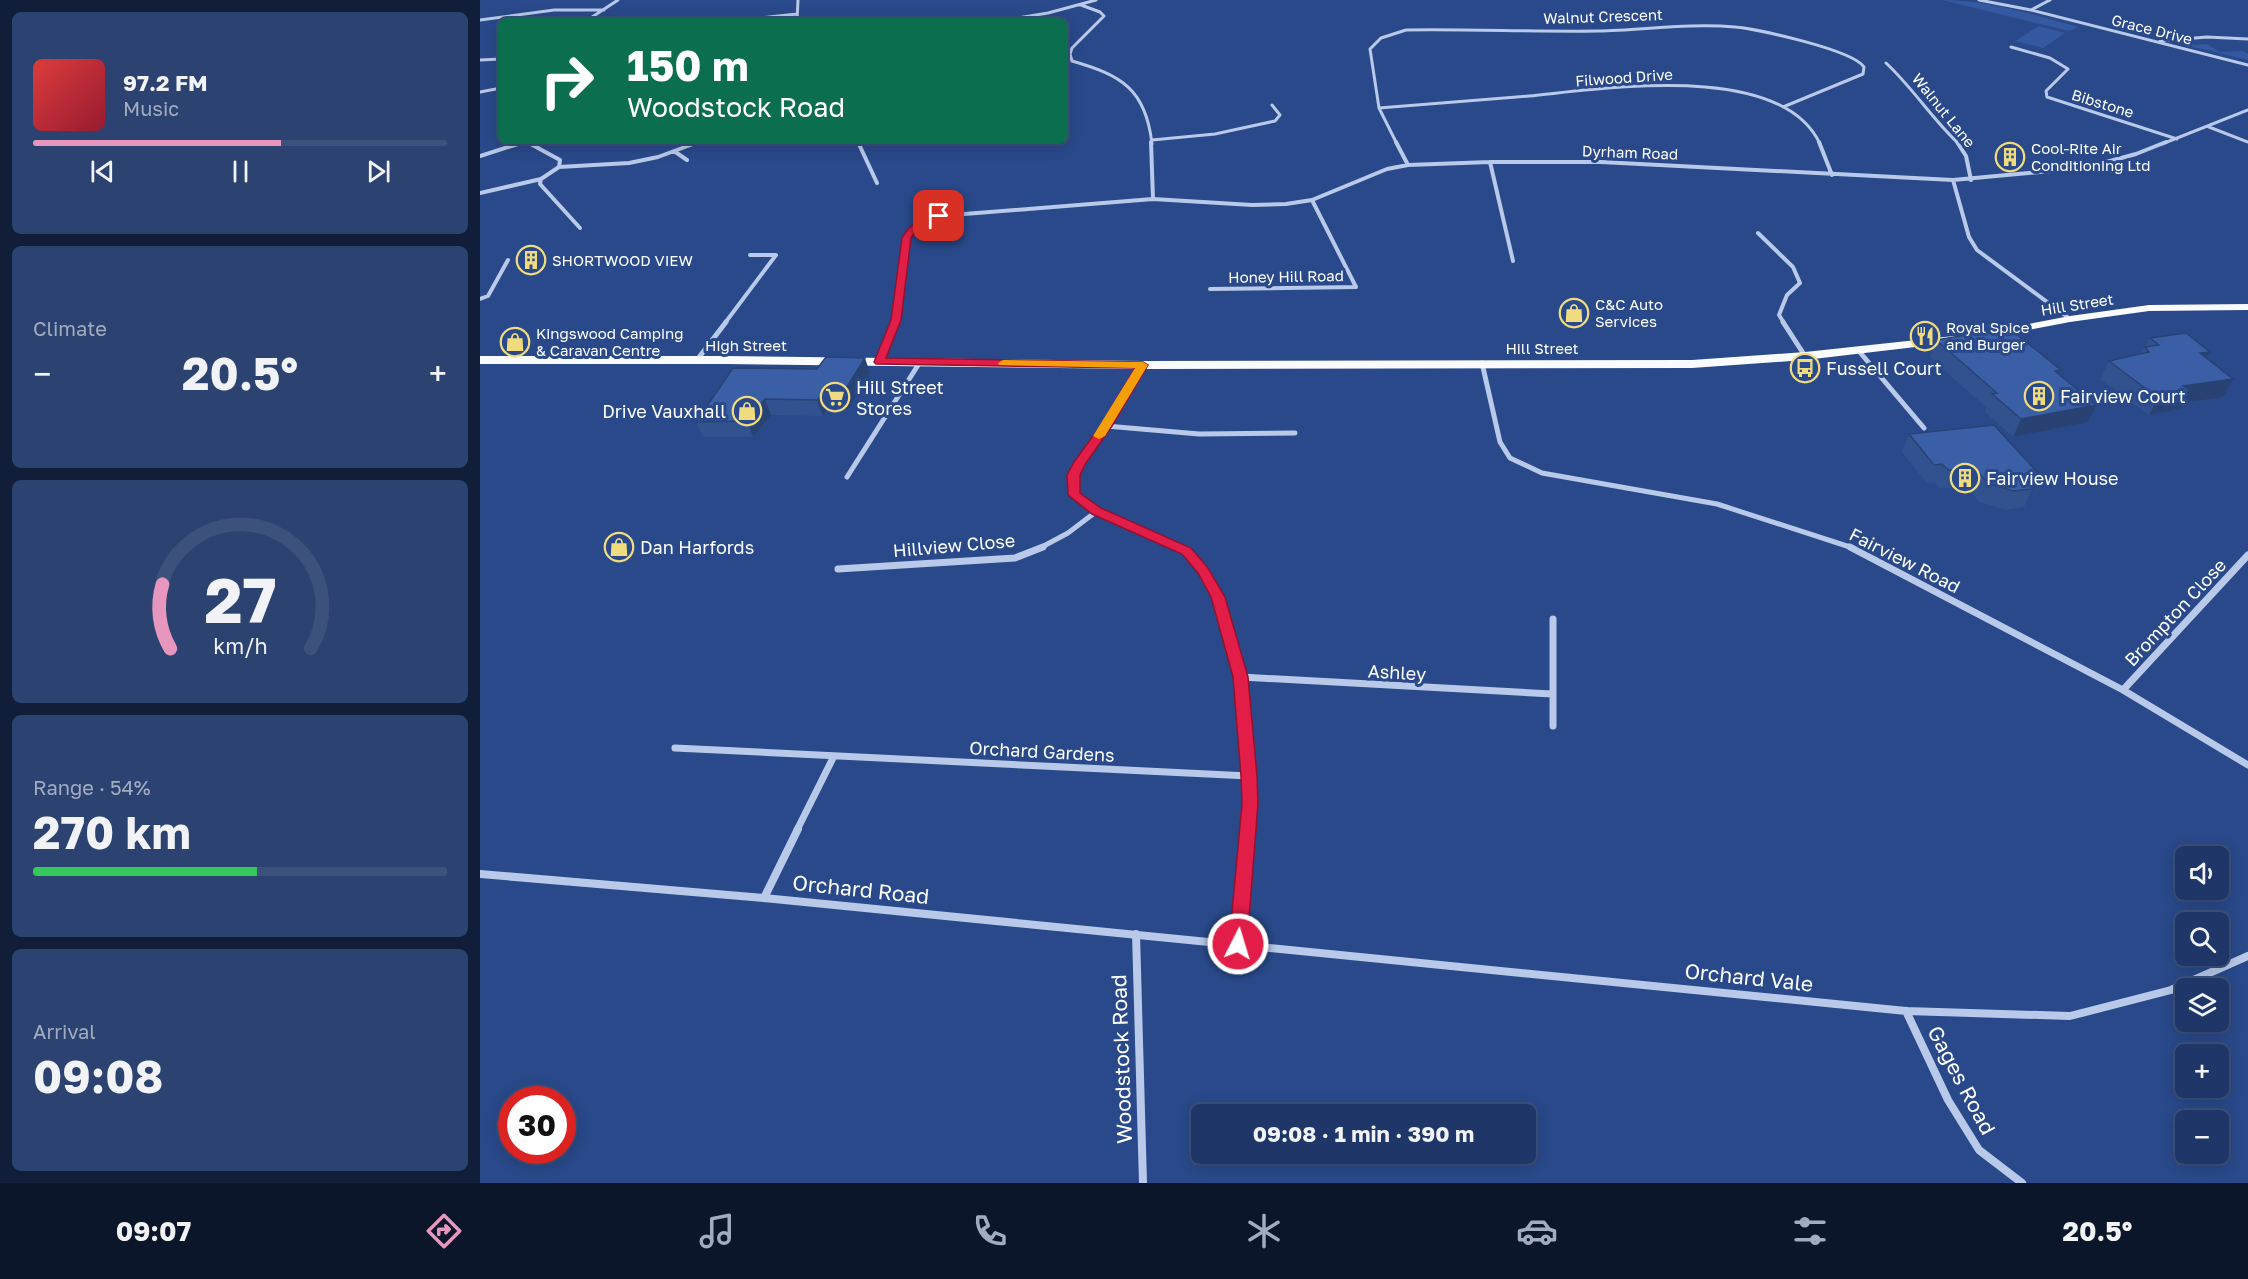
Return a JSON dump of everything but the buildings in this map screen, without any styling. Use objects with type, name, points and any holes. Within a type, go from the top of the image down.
[{"type":"main road","name":"Hill Street","points":[[833,361],[1143,365],[1692,364],[1805,356],[1975,337],[2070,319],[2149,308],[2248,307]]},
{"type":"main road","name":"High Street","points":[[480,360],[833,361]]},
{"type":"street","points":[[590,18],[618,0]]},
{"type":"street","points":[[797,18],[798,0]]},
{"type":"street","points":[[1014,18],[1096,0]]},
{"type":"street","name":"Grace Drive","points":[[1979,0],[2031,10],[2248,65]]},
{"type":"street","points":[[2031,10],[2050,0]]},
{"type":"street","points":[[1072,61],[1070,54],[1072,48],[1104,16],[1100,12],[1081,5]]},
{"type":"street","points":[[480,20],[554,10],[604,9]]},
{"type":"street","points":[[760,18],[797,14]]},
{"type":"street","name":"Walnut Crescent","points":[[1408,165],[1378,108],[1370,49],[1381,38],[1406,30],[1598,31],[1708,25],[1740,27],[1833,49],[1860,61],[1864,67],[1863,74],[1783,107]]},
{"type":"street","points":[[2153,42],[2207,37],[2248,39]]},
{"type":"street","name":"Bibstone","points":[[2011,47],[2055,60],[2068,69],[2046,91],[2047,97],[2178,139]]},
{"type":"street","points":[[480,60],[498,59]]},
{"type":"street","points":[[1068,62],[1072,61],[1112,74],[1125,83],[1143,108],[1152,140],[1153,199]]},
{"type":"street","name":"Walnut Lane","points":[[1886,63],[1906,81],[1945,131],[1960,144],[1966,156],[1971,180]]},
{"type":"street","name":"Filwood Drive","points":[[1378,108],[1657,85],[1688,85],[1727,90],[1783,107],[1807,123],[1818,139],[1832,175]]},
{"type":"street","points":[[480,92],[498,89]]},
{"type":"street","points":[[1152,140],[1215,134],[1275,121],[1280,115],[1272,105]]},
{"type":"street","name":"Dyrham Road","points":[[1312,200],[1387,169],[1408,165],[1490,162],[1601,162],[1971,180],[2084,168],[2136,154],[2248,110]]},
{"type":"street","points":[[2208,127],[2248,142]]},
{"type":"street","points":[[480,156],[520,144]]},
{"type":"street","points":[[531,144],[560,160],[559,167]]},
{"type":"street","points":[[480,193],[541,179],[559,167],[629,163],[693,144]]},
{"type":"street","points":[[858,144],[877,183]]},
{"type":"street","points":[[674,151],[687,160]]},
{"type":"street","points":[[1490,162],[1513,261]]},
{"type":"street","points":[[541,179],[540,184],[580,228]]},
{"type":"street","points":[[1953,180],[1969,237],[1977,250],[2070,319]]},
{"type":"street","points":[[879,362],[896,320],[907,238],[911,230],[922,222],[939,216],[960,213],[1153,199],[1252,206],[1312,200]]},
{"type":"street","name":"Honey Hill Road","points":[[1210,289],[1356,287],[1312,200]]},
{"type":"street","points":[[1758,232],[1793,267],[1800,283],[1787,295],[1779,315],[1805,356]]},
{"type":"street","points":[[697,360],[776,255],[750,255]]},
{"type":"street","points":[[480,299],[488,296],[508,260]]},
{"type":"street","points":[[1858,350],[1924,428]]},
{"type":"street","points":[[847,477],[920,362]]},
{"type":"street","name":"Fairview Road","points":[[1482,363],[1500,442],[1510,458],[1542,473],[1717,504],[1849,546],[2123,690],[2248,765]]},
{"type":"street","points":[[1143,365],[1073,475],[1074,495],[1096,511],[1186,551],[1198,564],[1218,597],[1241,677],[1249,776],[1250,804],[1238,944]]},
{"type":"street","points":[[1106,426],[1199,434],[1295,433]]},
{"type":"street","name":"Hillview Close","points":[[838,569],[1015,558],[1041,549],[1062,538],[1096,511]]},
{"type":"street","name":"Brompton Close","points":[[2123,690],[2248,555]]},
{"type":"street","points":[[1553,619],[1553,726]]},
{"type":"street","name":"Ashley","points":[[1241,677],[1552,694]]},
{"type":"street","name":"Orchard Gardens","points":[[675,748],[1249,776]]},
{"type":"street","points":[[764,898],[834,756]]},
{"type":"street","name":"Orchard Road","points":[[480,874],[764,898],[1238,944]]},
{"type":"street","name":"Woodstock Road","points":[[1136,934],[1143,1183]]},
{"type":"street","name":"Orchard Vale","points":[[1238,944],[1906,1011],[2070,1016],[2171,990],[2248,956]]},
{"type":"street","name":"Gages Road","points":[[1906,1011],[1948,1100],[1979,1150],[2022,1183]]},
{"type":"shaded area","points":[[1942,0],[1994,5],[2078,27],[2069,31]]},
{"type":"shaded area","points":[[2039,26],[2065,33],[2043,48],[2015,41]]},
{"type":"shaded area","points":[[2186,40],[2195,45],[2207,44],[2220,52],[2243,51],[2248,54],[2248,60],[2181,44]]},
{"type":"slow traffic","points":[[1003,363],[1143,365],[1099,436]]},
{"type":"place","name":"Cool-Rite Air Conditioning Ltd","points":[[2010,157]]},
{"type":"place","name":"SHORTWOOD VIEW","points":[[531,260]]},
{"type":"place","name":"C&C Auto Services","points":[[1574,313]]},
{"type":"place","name":"Royal Spice and Burger","points":[[1925,336]]},
{"type":"place","name":"Kingswood Camping & Caravan Centre","points":[[515,342]]},
{"type":"place","name":"Fussell Court","points":[[1805,368]]},
{"type":"place","name":"Fairview Court","points":[[2039,396]]},
{"type":"place","name":"Hill Street Stores","points":[[835,397]]},
{"type":"place","name":"Drive Vauxhall","points":[[747,411]]},
{"type":"place","name":"Fairview House","points":[[1965,478]]},
{"type":"place","name":"Dan Harfords","points":[[619,547]]},
{"type":"route","points":[[939,216],[922,222],[911,230],[907,238],[896,320],[879,362],[1143,365],[1073,475],[1074,495],[1096,511],[1186,551],[1204,571],[1218,597],[1241,677],[1249,776],[1250,804],[1238,944]]}]
